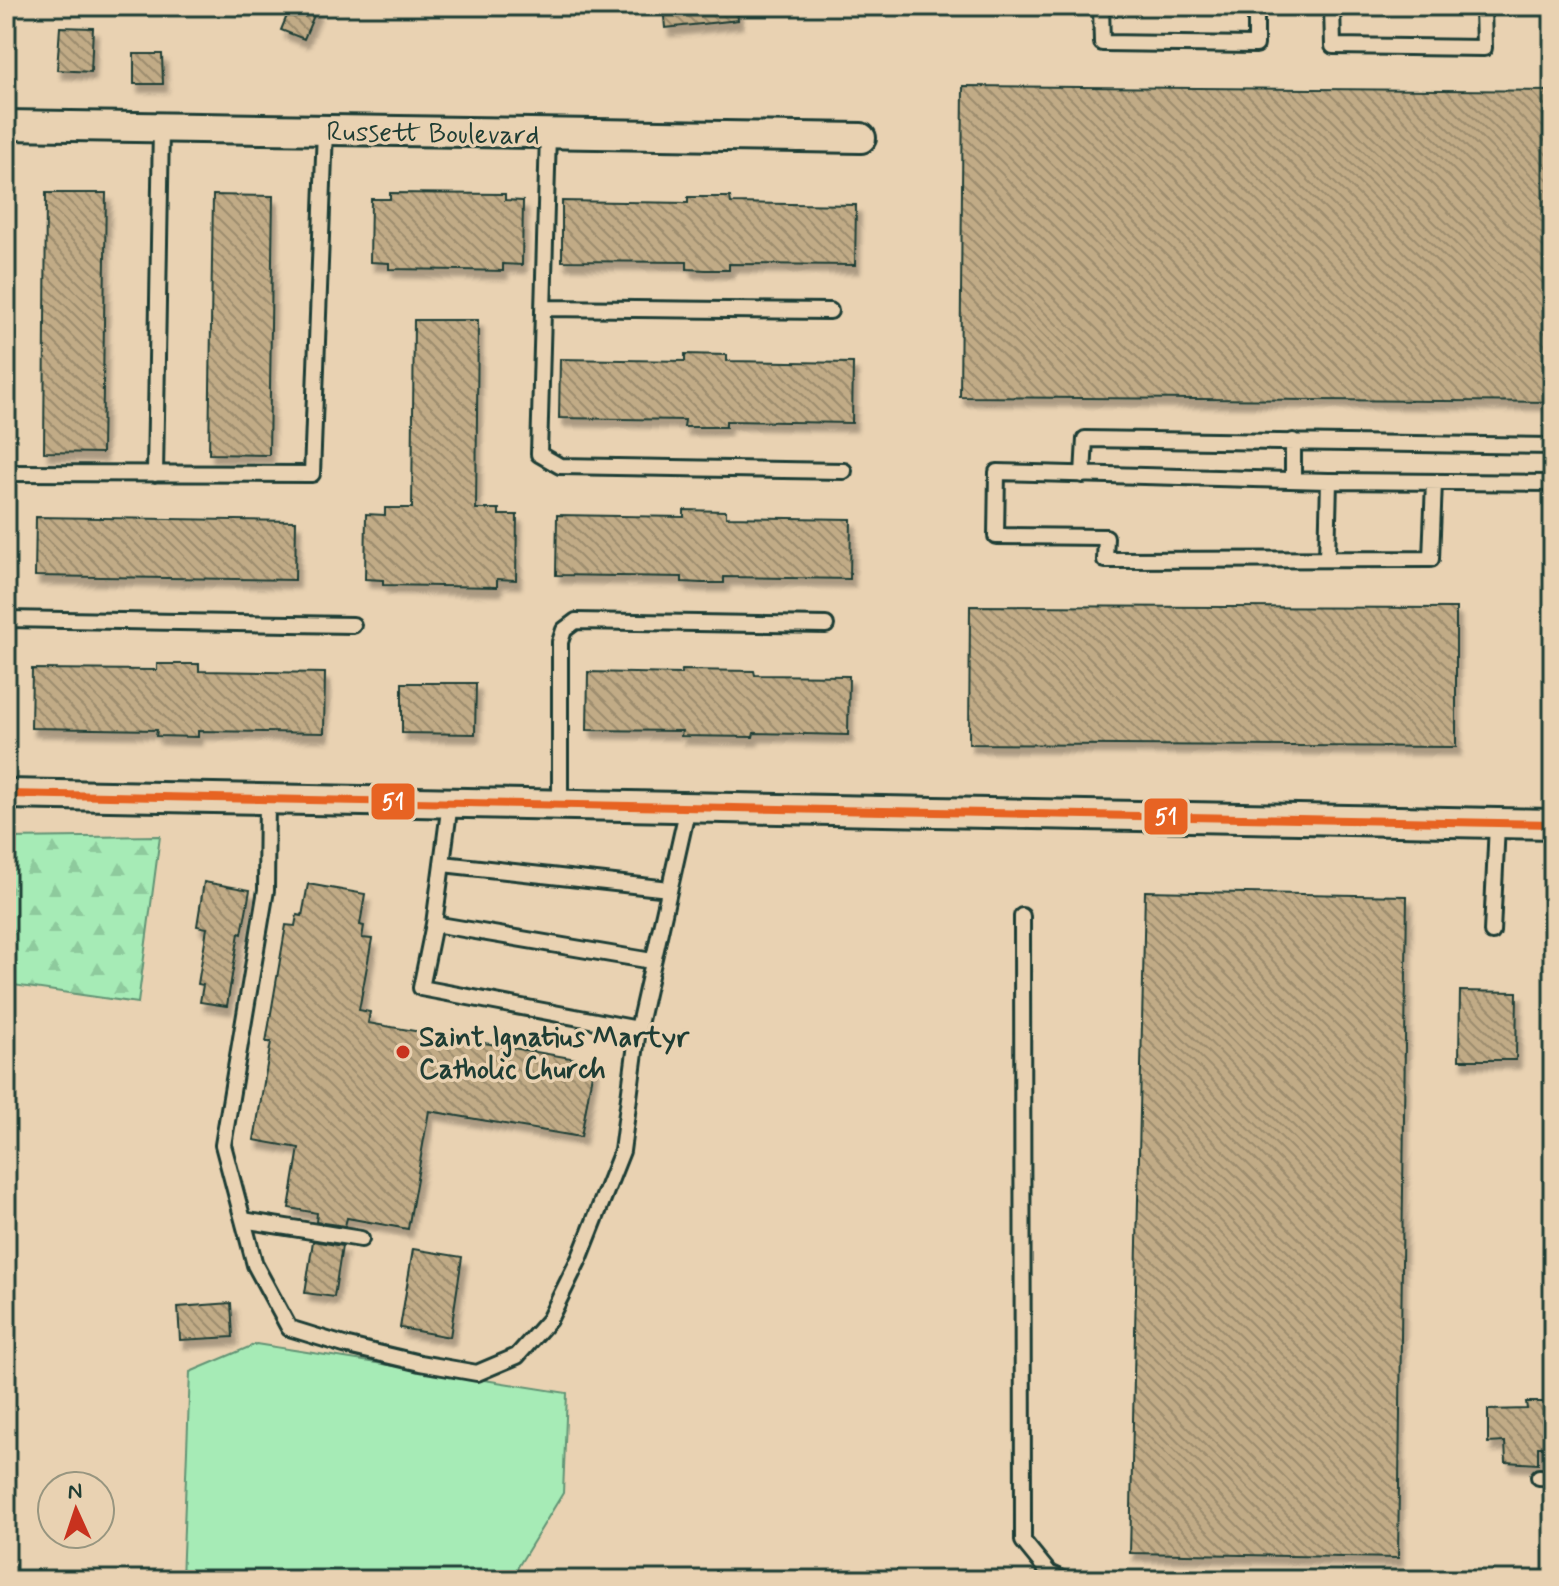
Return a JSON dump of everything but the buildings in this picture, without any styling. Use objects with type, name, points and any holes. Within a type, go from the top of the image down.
[{"type":"street","name":"Russett Boulevard","points":[[6,125],[861,138]]},
{"type":"street","points":[[6,794],[1553,824]]},
{"type":"lane","points":[[1101,6],[1102,43],[1256,45],[1256,6]]},
{"type":"lane","points":[[1332,6],[1333,46],[1484,48],[1483,6]]},
{"type":"lane","points":[[155,474],[161,128]]},
{"type":"lane","points":[[6,473],[312,474],[325,130]]},
{"type":"lane","points":[[548,134],[539,454],[560,466],[844,471]]},
{"type":"lane","points":[[544,308],[830,311]]},
{"type":"lane","points":[[1083,475],[1085,439],[1553,446]]},
{"type":"lane","points":[[1293,441],[1293,479]]},
{"type":"lane","points":[[1434,482],[1431,559],[1105,560],[1106,537],[996,536],[997,472],[1329,481],[1553,483]]},
{"type":"lane","points":[[1327,559],[1329,481]]},
{"type":"lane","points":[[6,619],[353,625]]},
{"type":"lane","points":[[560,804],[560,642],[564,630],[576,621],[826,625]]},
{"type":"lane","points":[[267,799],[266,890],[223,1145],[255,1265],[289,1328],[344,1345],[477,1373],[517,1356],[549,1320],[580,1257],[622,1151],[638,1029],[688,807]]},
{"type":"lane","points":[[450,803],[434,924],[421,988],[638,1029]]},
{"type":"lane","points":[[1492,932],[1497,824]]},
{"type":"lane","points":[[443,864],[669,889]]},
{"type":"lane","points":[[1022,916],[1023,1541],[1049,1573],[1064,1580]]},
{"type":"lane","points":[[434,924],[652,961]]},
{"type":"lane","points":[[243,1220],[361,1239]]},
{"type":"green space","points":[[160,836],[138,1003],[6,984],[6,838]]},
{"type":"green space","points":[[256,1344],[567,1393],[563,1493],[510,1580],[182,1580],[190,1372]]},
{"type":"transit line","name":"51","points":[[6,794],[1553,824]]},
{"type":"place","name":"Saint Ignatius Martyr Catholic Church","points":[[403,1052]]}]
